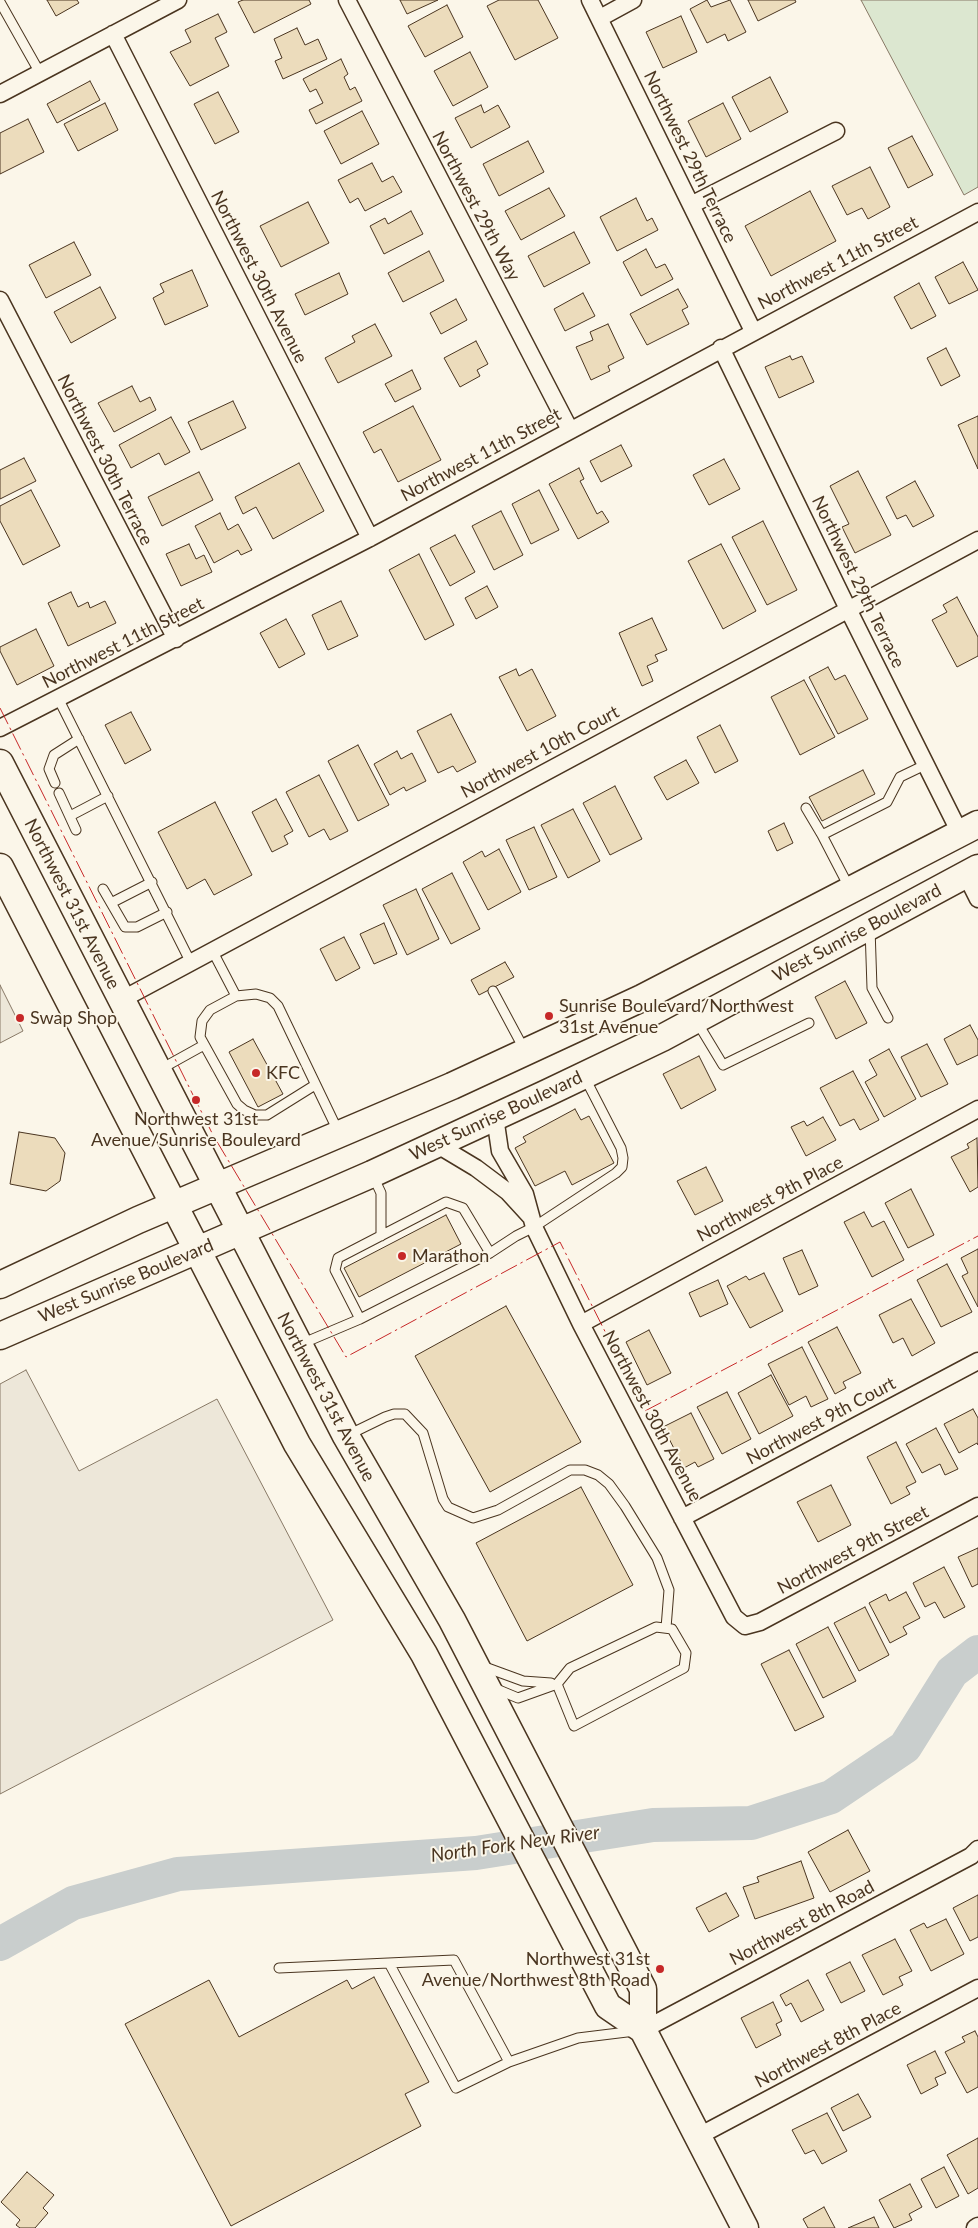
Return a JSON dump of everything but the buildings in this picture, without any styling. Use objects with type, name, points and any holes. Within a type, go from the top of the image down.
[{"type":"main road","name":"Northwest 31st Avenue","points":[[0,764],[346,1436],[452,1620],[643,1989],[642,2030]]},
{"type":"main road","points":[[972,832],[969,852],[972,871]]},
{"type":"main road","points":[[0,1285],[173,1205],[525,1052],[642,998],[851,891],[972,832]]},
{"type":"main road","points":[[914,902],[951,863],[962,844],[972,832]]},
{"type":"main road","name":"Northwest 31st Avenue","points":[[0,867],[297,1444],[424,1654],[608,2006],[642,2030],[745,2228]]},
{"type":"main road","name":"West Sunrise Boulevard","points":[[0,1336],[372,1174],[584,1076],[696,1019],[972,871]]},
{"type":"main road","points":[[424,1654],[446,1672],[467,1681],[480,1674]]},
{"type":"street","points":[[0,94],[178,0]]},
{"type":"street","name":"Northwest 29th Way","points":[[346,0],[570,430]]},
{"type":"street","name":"Northwest 29th Terrace","points":[[590,0],[753,331]]},
{"type":"street","points":[[600,18],[633,0]]},
{"type":"street","name":"Northwest 30th Avenue","points":[[113,34],[370,538]]},
{"type":"street","points":[[691,205],[836,131]]},
{"type":"street","name":"Northwest 11th Street","points":[[0,728],[370,538],[978,212]]},
{"type":"street","name":"Northwest 30th Terrace","points":[[0,300],[176,638]]},
{"type":"street","name":"Northwest 29th Terrace","points":[[722,348],[848,610],[927,764],[972,832]]},
{"type":"street","name":"Northwest 10th Court","points":[[121,1000],[978,540]]},
{"type":"street","points":[[972,871],[978,899]]},
{"type":"street","name":"Northwest 9th Place","points":[[581,1324],[978,1109]]},
{"type":"street","name":"Northwest 30th Avenue","points":[[494,1117],[500,1151],[525,1194],[532,1223]]},
{"type":"street","name":"Northwest 30th Avenue","points":[[436,1144],[476,1168],[508,1192],[532,1223],[581,1324],[734,1618],[745,1626]]},
{"type":"street","name":"Northwest 9th Court","points":[[682,1518],[978,1361]]},
{"type":"street","name":"Northwest 9th Street","points":[[745,1626],[760,1622],[978,1506]]},
{"type":"street","name":"Northwest 8th Road","points":[[642,2030],[971,1856],[978,1849]]},
{"type":"street","name":"Northwest 8th Place","points":[[697,2138],[978,1988]]},
{"type":"lane","points":[[0,2],[40,73]]},
{"type":"lane","points":[[58,698],[191,963]]},
{"type":"lane","points":[[55,783],[50,769],[54,755],[79,739]]},
{"type":"lane","points":[[822,835],[887,802],[900,777],[927,764]]},
{"type":"lane","points":[[59,793],[76,830]]},
{"type":"lane","points":[[70,816],[108,796]]},
{"type":"lane","points":[[806,808],[851,891]]},
{"type":"lane","points":[[111,903],[152,882]]},
{"type":"lane","points":[[103,889],[125,927],[137,927],[167,912]]},
{"type":"lane","points":[[870,926],[872,988],[888,1018]]},
{"type":"lane","points":[[212,950],[236,996]]},
{"type":"lane","points":[[492,991],[525,1052]]},
{"type":"lane","points":[[315,1085],[267,1115],[255,1115],[244,1110],[237,1104],[200,1036],[202,1021],[210,1010],[236,996],[256,994],[270,998],[278,1006],[338,1134]]},
{"type":"lane","points":[[696,1019],[723,1065],[809,1023]]},
{"type":"lane","points":[[157,1071],[204,1044]]},
{"type":"lane","points":[[299,1345],[360,1319],[490,1253],[532,1223],[622,1167],[623,1158],[620,1148],[584,1076]]},
{"type":"lane","points":[[372,1174],[381,1193],[380,1236]]},
{"type":"lane","points":[[360,1319],[335,1270],[338,1258],[446,1202],[463,1208],[490,1253]]},
{"type":"lane","points":[[346,1436],[385,1417],[394,1414],[405,1414],[423,1433],[443,1499],[448,1507],[473,1518],[498,1510],[570,1470],[585,1470],[598,1475],[609,1484],[625,1506],[657,1558],[669,1590],[666,1628]]},
{"type":"lane","points":[[480,1674],[518,1698],[557,1684],[570,1668],[656,1627],[672,1629],[686,1653],[684,1668],[574,1726],[557,1684]]},
{"type":"lane","points":[[480,1674],[557,1684]]},
{"type":"lane","points":[[279,1968],[454,1960],[509,2062]]},
{"type":"lane","points":[[389,1963],[456,2088],[509,2062],[578,2038],[642,2030]]},
{"type":"green space","points":[[861,0],[978,0],[978,187],[964,195]]},
{"type":"shaded area","points":[[0,985],[23,1031],[0,1043]]},
{"type":"shaded area","points":[[26,1370],[79,1471],[217,1399],[333,1620],[0,1794],[0,1384]]},
{"type":"waterway","name":"North Fork New River","points":[[0,1944],[73,1903],[178,1874],[476,1853],[653,1825],[751,1823],[831,1797],[905,1747],[952,1672],[978,1652]]},
{"type":"power","points":[[0,708],[213,1135],[346,1357],[560,1242],[645,1411],[978,1236]]},
{"type":"place","name":"Sunrise Boulevard/Northwest 31st Avenue","points":[[549,1016]]},
{"type":"place","name":"Swap Shop","points":[[20,1018]]},
{"type":"place","name":"KFC","points":[[256,1073]]},
{"type":"place","name":"Northwest 31st Avenue/Sunrise Boulevard","points":[[196,1100]]},
{"type":"place","name":"Marathon","points":[[402,1256]]},
{"type":"place","name":"Northwest 31st Avenue/Northwest 8th Road","points":[[660,1969]]}]
